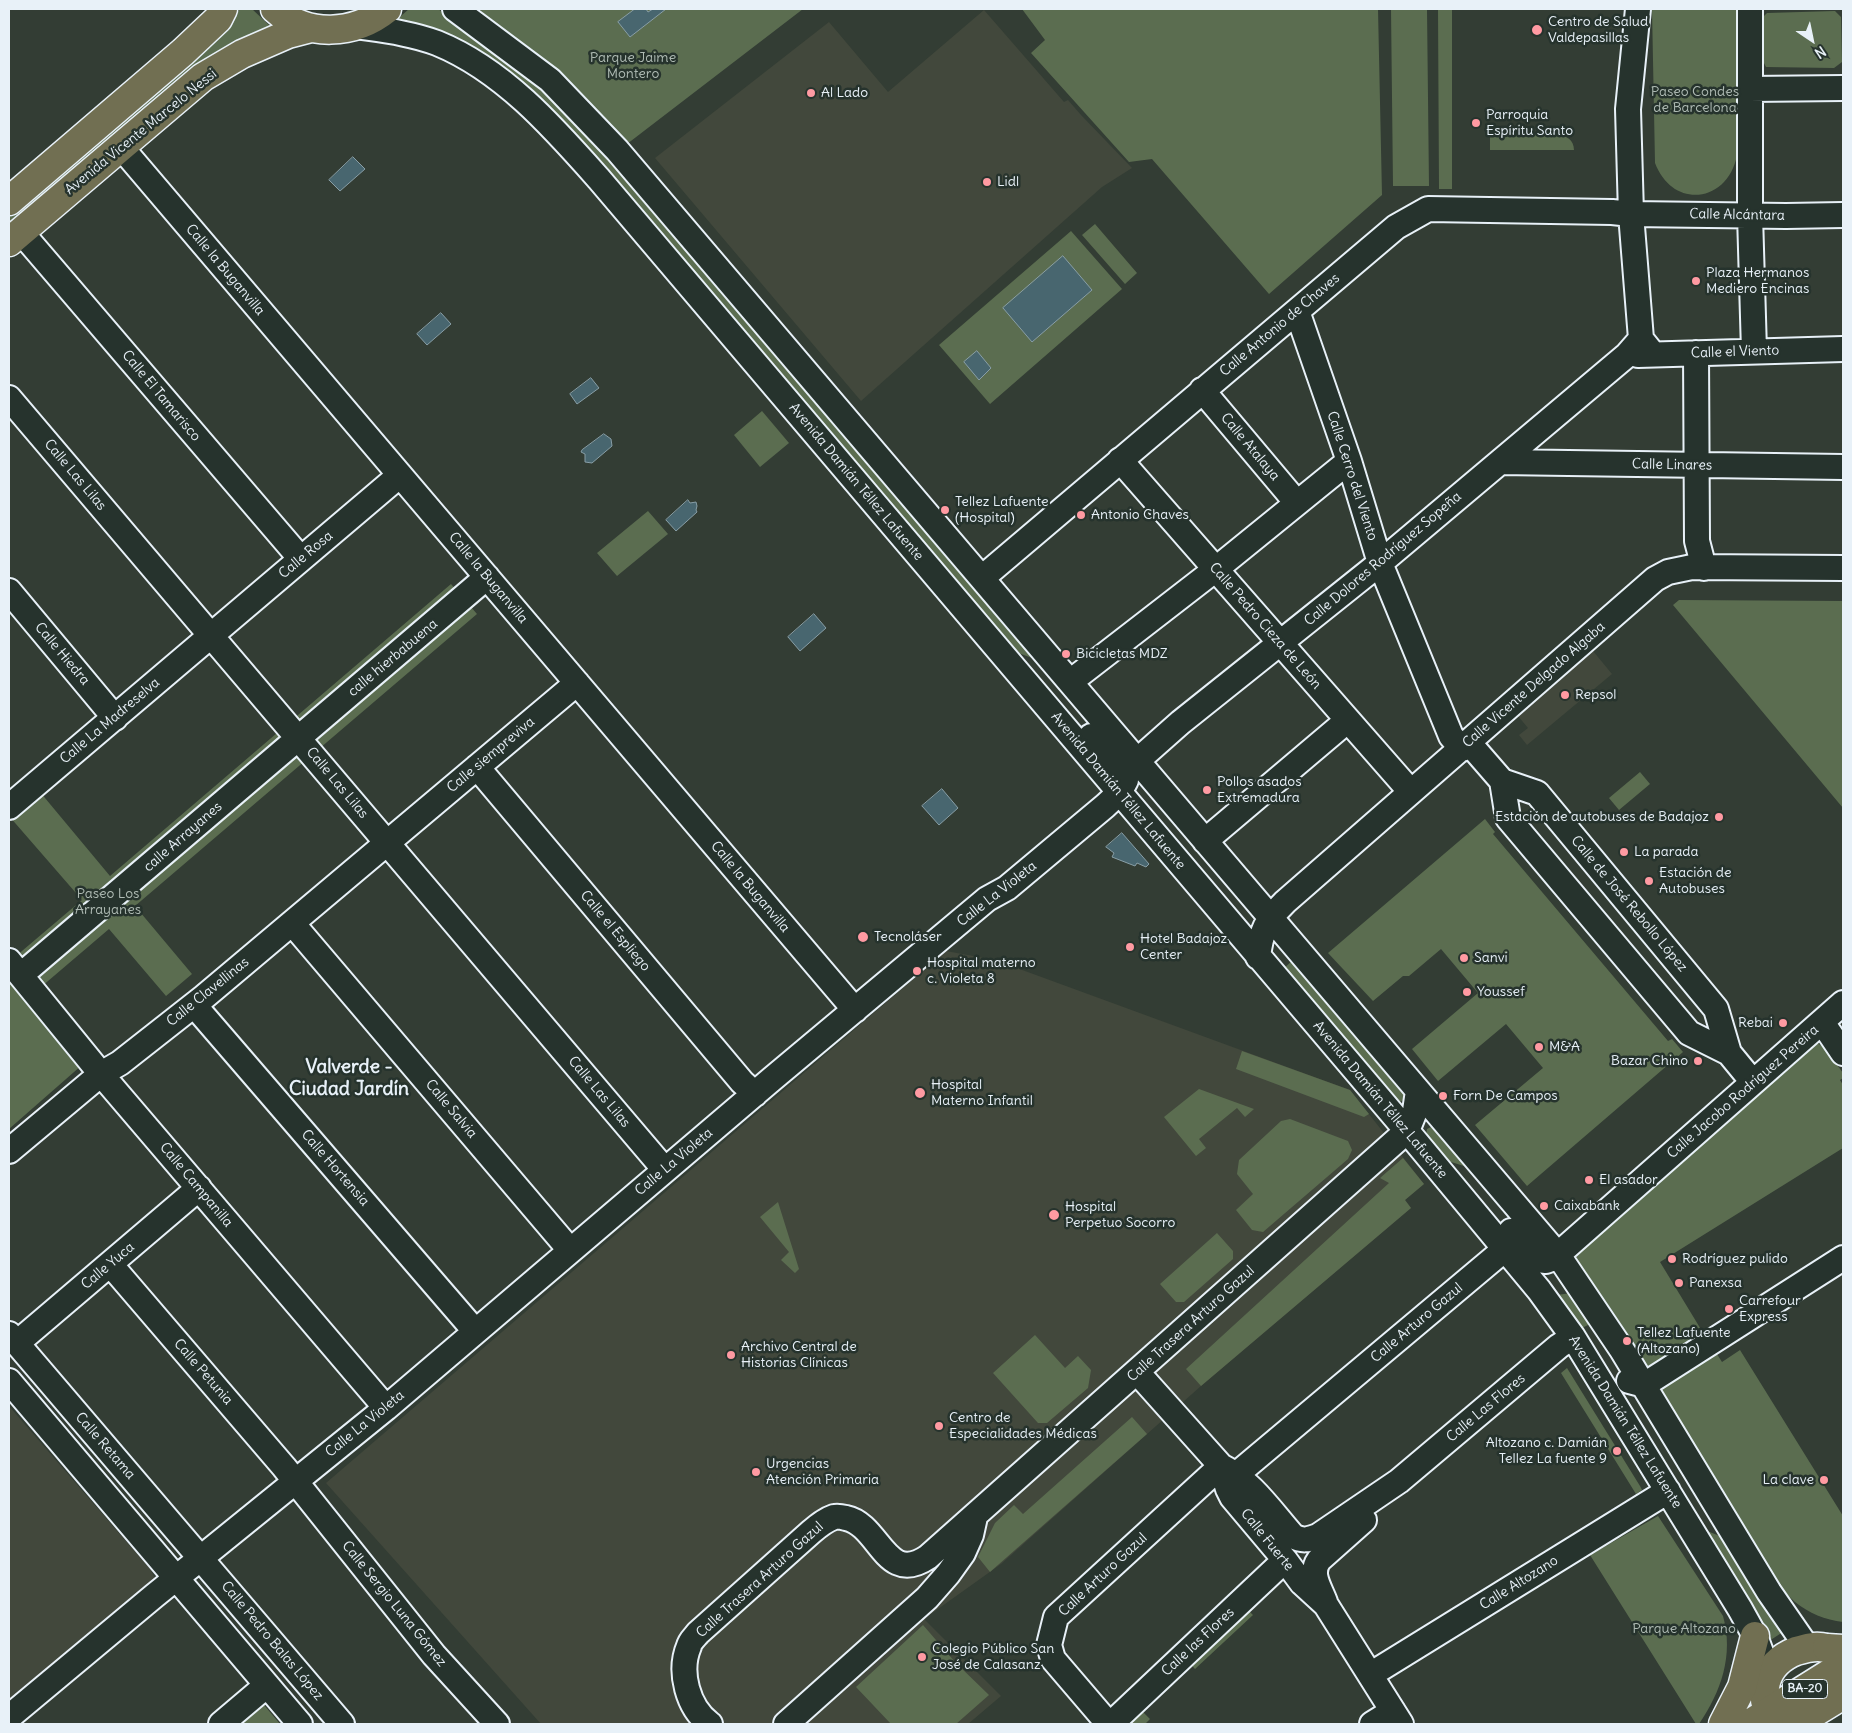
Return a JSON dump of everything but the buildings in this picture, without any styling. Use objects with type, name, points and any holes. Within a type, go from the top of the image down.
[{"type":"main road","points":[[9,201],[183,52],[218,19],[223,9]]},
{"type":"main road","points":[[275,9],[293,21],[311,28],[333,30],[355,26],[371,20],[387,9]]},
{"type":"main road","name":"Avenida Vicente Marcelo Nessi","points":[[15,237],[203,77],[242,54],[288,34],[311,28]]},
{"type":"main road","points":[[1723,1724],[1742,1687],[1755,1636]]},
{"type":"main road","points":[[1764,1721],[1764,1694],[1769,1673],[1785,1656],[1833,1654]]},
{"type":"main road","name":"BA-20","points":[[1764,1721],[1833,1654]]},
{"type":"main road","name":"BA-20","points":[[1796,1724],[1843,1696]]},
{"type":"street","points":[[1638,9],[1628,108],[1631,214],[1640,349]]},
{"type":"street","points":[[1750,9],[1750,215],[1754,351]]},
{"type":"street","points":[[463,12],[550,80],[617,150],[1558,1255],[1634,1381],[1735,1536],[1769,1592],[1833,1654]]},
{"type":"street","name":"Avenida Damián Téllez Lafuente","points":[[355,26],[415,36],[448,48],[487,71],[550,125],[599,179],[1440,1170],[1539,1290],[1573,1337],[1668,1491],[1755,1636],[1769,1673]]},
{"type":"street","points":[[1750,89],[1843,88]]},
{"type":"street","name":"Calle la Buganvilla","points":[[121,147],[855,1010]]},
{"type":"street","name":"Calle Antonio de Chaves","points":[[982,578],[1396,227],[1428,209],[1612,212],[1631,214]]},
{"type":"street","name":"Calle Alcántara","points":[[1631,214],[1843,215]]},
{"type":"street","name":"Calle El Tamarisco","points":[[15,237],[301,560]]},
{"type":"street","name":"Calle Cerro del Viento","points":[[1297,310],[1349,461],[1380,563],[1451,736],[1465,746]]},
{"type":"street","name":"Calle el Viento","points":[[1640,349],[1696,353],[1843,349]]},
{"type":"street","name":"Calle Dolores Rodríguez Sopeña","points":[[1136,760],[1180,722],[1281,644],[1500,462],[1640,349]]},
{"type":"street","points":[[1696,353],[1697,541],[1704,568]]},
{"type":"street","name":"Calle Atalaya","points":[[1202,390],[1297,503]]},
{"type":"street","name":"Calle Las Lilas","points":[[9,398],[298,738],[396,835],[665,1170]]},
{"type":"street","name":"Calle Pedro Cieza de León","points":[[1120,460],[1411,792]]},
{"type":"street","points":[[1070,682],[1216,570],[1349,461]]},
{"type":"street","name":"Calle Linares","points":[[1500,462],[1843,467]]},
{"type":"street","name":"Calle Rosa","points":[[211,636],[400,475]]},
{"type":"street","name":"Calle Vicente Delgado Algaba","points":[[1264,910],[1285,902],[1655,580],[1668,572],[1681,568],[1843,568]]},
{"type":"street","name":"calle hierbabuena","points":[[298,738],[487,577]]},
{"type":"street","name":"Calle Hiedra","points":[[9,591],[114,718]]},
{"type":"street","name":"Calle La Madreselva","points":[[12,797],[114,718],[211,636]]},
{"type":"street","points":[[1001,654],[1029,664],[1112,759],[1123,764],[1136,760]]},
{"type":"street","name":"Calle siempreviva","points":[[396,835],[576,683]]},
{"type":"street","points":[[1205,842],[1348,720]]},
{"type":"street","name":"calle Arrayanes","points":[[15,968],[298,738]]},
{"type":"street","name":"Calle de José Rebollo López","points":[[1465,746],[1510,790],[1537,793],[1716,1009],[1729,1053],[1752,1081]]},
{"type":"street","name":"Calle La Violeta","points":[[176,1578],[386,1408],[855,1010],[987,900],[1007,888],[1119,793],[1136,760]]},
{"type":"street","name":"Calle el Espliego","points":[[477,767],[742,1082],[755,1094]]},
{"type":"street","name":"Calle de José Rebollo López","points":[[1510,790],[1508,818],[1689,1033],[1729,1053]]},
{"type":"street","points":[[1119,793],[1134,792],[1147,796],[1229,892],[1241,901],[1264,910]]},
{"type":"street","name":"Calle Clavellinas","points":[[9,1152],[101,1074],[120,1063],[194,1005],[396,835]]},
{"type":"street","points":[[1258,957],[1264,910]]},
{"type":"street","name":"Calle Salvia","points":[[292,923],[570,1250]]},
{"type":"street","name":"Calle Campanilla","points":[[15,968],[101,1074],[386,1408]]},
{"type":"street","name":"Calle Jacobo Rodríguez Pereira","points":[[1558,1255],[1752,1081],[1833,1021],[1843,1003]]},
{"type":"street","name":"Calle Hortensia","points":[[194,1005],[475,1331]]},
{"type":"street","points":[[1833,1021],[1843,1053]]},
{"type":"street","points":[[1698,1038],[1720,1022]]},
{"type":"street","points":[[1407,1131],[1416,1111],[1418,1091]]},
{"type":"street","name":"Calle Trasera Arturo Gazul","points":[[710,1724],[703,1719],[693,1703],[685,1684],[684,1669],[689,1644],[698,1633],[823,1522],[837,1516],[850,1519],[862,1526],[892,1561],[910,1566],[920,1563],[975,1517],[1407,1131]]},
{"type":"street","points":[[1440,1170],[1456,1173],[1468,1180],[1534,1258],[1542,1262],[1558,1255]]},
{"type":"street","name":"Calle Yuca","points":[[13,1338],[110,1264],[199,1188]]},
{"type":"street","name":"Calle Arturo Gazul","points":[[1106,1724],[1106,1721],[1052,1659],[1049,1644],[1056,1617],[1229,1470],[1505,1249]]},
{"type":"street","points":[[1634,1381],[1843,1258]]},
{"type":"street","name":"Calle Petunia","points":[[110,1264],[294,1481]]},
{"type":"street","points":[[1573,1337],[1592,1338],[1634,1381]]},
{"type":"street","name":"Calle Las Flores","points":[[1292,1536],[1298,1540],[1305,1540],[1318,1536],[1399,1481],[1559,1346],[1573,1337]]},
{"type":"street","name":"Calle Retama","points":[[13,1338],[201,1557]]},
{"type":"street","name":"Calle Fuerte","points":[[1137,1372],[1292,1536]]},
{"type":"street","points":[[9,1381],[300,1724]]},
{"type":"street","name":"Calle Fuerte","points":[[1229,1470],[1228,1489],[1232,1498],[1308,1590],[1326,1605]]},
{"type":"street","name":"Calle Sergio Luna Gómez","points":[[294,1481],[434,1655],[497,1724]]},
{"type":"street","name":"Calle Las Flores","points":[[1315,1565],[1318,1560],[1367,1518],[1399,1481]]},
{"type":"street","name":"Calle Altozano","points":[[1370,1674],[1668,1491]]},
{"type":"street","points":[[786,1724],[926,1598],[948,1574],[963,1553],[971,1535],[975,1517]]},
{"type":"street","name":"Calle Pedro Balas López","points":[[201,1557],[342,1724]]},
{"type":"street","name":"Calle las Flores","points":[[1111,1724],[1284,1560]]},
{"type":"street","name":"Calle Fuerte","points":[[1315,1565],[1315,1576],[1326,1605],[1397,1717]]},
{"type":"street","points":[[9,1717],[176,1578]]},
{"type":"street","points":[[221,1724],[267,1685]]},
{"type":"street","points":[[1372,1724],[1397,1717]]},
{"type":"shaded area","points":[[984,10],[1064,102],[1068,100],[1132,168],[1102,187],[861,401],[655,158],[829,22],[888,92]]},
{"type":"shaded area","name":"Repsol","points":[[1593,651],[1612,674],[1527,745],[1519,735],[1528,728],[1518,716]]},
{"type":"shaded area","points":[[946,951],[995,960],[1350,1090],[1424,1184],[1405,1200],[1411,1208],[1201,1386],[1001,1564],[924,1619],[1001,1696],[968,1724],[541,1724],[326,1483]]},
{"type":"shaded area","points":[[9,1406],[151,1570],[155,1579],[9,1700]]},
{"type":"green space","points":[[240,9],[252,9],[270,26],[233,44],[9,230],[9,216],[183,67],[224,30]]},
{"type":"green space","points":[[409,9],[438,9],[494,48],[568,110],[1035,656],[1032,658],[1013,651],[571,133],[394,22]]},
{"type":"green space","name":"Parque Jaime Montero","points":[[479,9],[803,9],[627,144],[566,77],[495,24]]},
{"type":"green space","points":[[1022,9],[1378,9],[1382,195],[1269,294],[1152,159],[1129,162],[1031,53],[1045,40]]},
{"type":"green space","points":[[1391,9],[1427,9],[1429,186],[1393,186]]},
{"type":"green space","points":[[1438,9],[1452,9],[1452,189],[1439,189]]},
{"type":"green space","name":"Paseo Condes de Barcelona","points":[[1652,9],[1736,9],[1737,155],[1732,171],[1723,183],[1712,191],[1699,195],[1686,194],[1674,188],[1663,178],[1655,163]]},
{"type":"green space","name":"Paseo Condes de Barcelona","points":[[1835,11],[1841,17],[1842,62],[1834,68],[1766,67],[1763,61],[1763,17],[1767,13]]},
{"type":"green space","points":[[1531,133],[1564,136],[1573,144],[1574,150],[1490,150],[1490,134]]},
{"type":"green space","points":[[1095,224],[1137,273],[1125,284],[1082,235]]},
{"type":"green space","points":[[1071,231],[1122,289],[990,404],[939,345]]},
{"type":"green space","points":[[762,411],[789,443],[760,467],[734,435]]},
{"type":"green space","points":[[648,511],[668,534],[617,576],[597,553]]},
{"type":"green space","name":"Paseo Los Arrayanes","points":[[451,584],[477,614],[135,906],[192,974],[166,996],[109,929],[41,987],[82,1065],[9,1129],[9,962],[82,900],[9,816],[40,792],[110,876]]},
{"type":"green space","points":[[1679,600],[1843,601],[1843,808],[1673,605]]},
{"type":"green space","points":[[1640,772],[1650,784],[1619,810],[1609,798]]},
{"type":"green space","points":[[1485,819],[1495,832],[1493,834],[1668,1041],[1672,1039],[1683,1052],[1527,1186],[1475,1125],[1543,1068],[1506,1024],[1438,1081],[1412,1049],[1478,993],[1441,949],[1409,976],[1403,976],[1373,1001],[1328,953]]},
{"type":"green space","points":[[1292,961],[1403,1090],[1406,1096],[1404,1100],[1399,1102],[1394,1098],[1283,969]]},
{"type":"green space","points":[[1815,1042],[1824,1047],[1843,1073],[1843,1078],[1840,1080],[1843,1085],[1843,1148],[1660,1262],[1705,1336],[1650,1368],[1578,1266],[1576,1255]]},
{"type":"green space","points":[[1242,1051],[1350,1090],[1369,1114],[1364,1117],[1236,1069]]},
{"type":"green space","points":[[1199,1089],[1254,1109],[1245,1117],[1237,1108],[1199,1139],[1206,1148],[1196,1156],[1164,1117]]},
{"type":"green space","points":[[1290,1119],[1348,1141],[1352,1150],[1348,1159],[1263,1232],[1252,1230],[1236,1210],[1253,1194],[1237,1174],[1239,1160],[1281,1121]]},
{"type":"green space","points":[[1434,1128],[1467,1167],[1448,1161],[1426,1136],[1427,1129]]},
{"type":"green space","points":[[1403,1158],[1424,1184],[1405,1200],[1411,1208],[1201,1386],[1186,1369],[1389,1183],[1380,1178]]},
{"type":"green space","points":[[778,1202],[799,1269],[795,1273],[781,1260],[789,1252],[760,1217]]},
{"type":"green space","points":[[1217,1233],[1233,1251],[1233,1259],[1184,1302],[1176,1302],[1160,1284]]},
{"type":"green space","points":[[1572,1293],[1590,1319],[1588,1325],[1582,1328],[1556,1295]]},
{"type":"green space","points":[[1035,1335],[1065,1368],[1078,1356],[1091,1370],[1088,1388],[1047,1423],[1038,1423],[993,1373]]},
{"type":"green space","points":[[1740,1350],[1843,1516],[1843,1622],[1824,1618],[1806,1609],[1795,1602],[1777,1583],[1663,1393],[1662,1387],[1715,1351],[1722,1362]]},
{"type":"green space","points":[[1567,1368],[1640,1486],[1642,1490],[1636,1494],[1561,1373]]},
{"type":"green space","points":[[1132,1417],[1147,1434],[990,1572],[978,1557],[995,1523],[1014,1505],[1023,1514]]},
{"type":"green space","name":"Parque Altozano","points":[[1658,1516],[1723,1616],[1726,1631],[1726,1659],[1723,1673],[1714,1699],[1699,1724],[1696,1724],[1590,1555]]},
{"type":"green space","points":[[1707,1531],[1725,1538],[1777,1627],[1783,1632],[1769,1641],[1768,1633]]},
{"type":"green space","points":[[1243,1605],[1253,1615],[1195,1669],[1186,1659]]},
{"type":"green space","name":"Colegio Público San José de Calasanz","points":[[923,1625],[955,1662],[989,1695],[956,1724],[891,1724],[856,1687]]},
{"type":"green space","points":[[264,1705],[280,1724],[242,1724]]},
{"type":"green space","points":[[1136,1705],[1150,1719],[1145,1724],[1122,1724]]},
{"type":"water","points":[[635,9],[646,9],[648,12],[653,9],[666,9],[630,37],[618,22]]},
{"type":"water","points":[[353,157],[365,169],[340,191],[329,180]]},
{"type":"water","points":[[1063,256],[1092,290],[1032,342],[1003,308]]},
{"type":"water","points":[[441,313],[451,324],[427,345],[417,334]]},
{"type":"water","points":[[977,351],[991,368],[979,380],[964,362]]},
{"type":"water","points":[[591,378],[599,388],[577,404],[570,394]]},
{"type":"water","points":[[604,434],[611,439],[612,446],[592,463],[585,462],[585,454],[581,452],[582,450]]},
{"type":"water","points":[[688,500],[690,503],[696,502],[697,512],[676,531],[666,520]]},
{"type":"water","points":[[814,614],[826,628],[800,651],[788,637]]},
{"type":"water","points":[[942,789],[958,808],[939,825],[922,806]]},
{"type":"water","points":[[1122,833],[1149,864],[1146,867],[1137,863],[1135,866],[1112,857],[1114,853],[1106,847]]},
{"type":"place","name":"Centro de Salud Valdepasillas","points":[[1537,30]]},
{"type":"place","name":"Al Lado","points":[[811,93]]},
{"type":"place","name":"Parroquia Espíritu Santo","points":[[1476,123]]},
{"type":"place","name":"Lidl","points":[[987,182]]},
{"type":"place","name":"Plaza Hermanos Mediero Encinas","points":[[1696,281]]},
{"type":"place","name":"Tellez Lafuente (Hospital)","points":[[945,510]]},
{"type":"place","name":"Antonio Chaves","points":[[1081,515]]},
{"type":"place","name":"Bicicletas MDZ","points":[[1066,654]]},
{"type":"place","name":"Repsol","points":[[1565,695]]},
{"type":"place","name":"Pollos asados Extremadura","points":[[1207,790]]},
{"type":"place","name":"Estación de autobuses de Badajoz","points":[[1719,817]]},
{"type":"place","name":"La parada","points":[[1624,852]]},
{"type":"place","name":"Estación de Autobuses","points":[[1649,881]]},
{"type":"place","name":"Tecnoláser","points":[[863,937]]},
{"type":"place","name":"Hotel Badajoz Center","points":[[1130,947]]},
{"type":"place","name":"Sanvi","points":[[1464,958]]},
{"type":"place","name":"Hospital materno c. Violeta 8","points":[[917,971]]},
{"type":"place","name":"Youssef","points":[[1467,992]]},
{"type":"place","name":"Rebai","points":[[1783,1023]]},
{"type":"place","name":"M&A","points":[[1539,1047]]},
{"type":"place","name":"Bazar Chino","points":[[1698,1061]]},
{"type":"place","name":"Hospital Materno Infantil","points":[[920,1093]]},
{"type":"place","name":"Forn De Campos","points":[[1443,1096]]},
{"type":"place","name":"El asador","points":[[1589,1180]]},
{"type":"place","name":"Caixabank","points":[[1544,1206]]},
{"type":"place","name":"Hospital Perpetuo Socorro","points":[[1054,1215]]},
{"type":"place","name":"Rodríguez pulido","points":[[1672,1259]]},
{"type":"place","name":"Panexsa","points":[[1679,1283]]},
{"type":"place","name":"Carrefour Express","points":[[1729,1309]]},
{"type":"place","name":"Tellez Lafuente (Altozano)","points":[[1627,1341]]},
{"type":"place","name":"Archivo Central de Historias Clínicas","points":[[731,1355]]},
{"type":"place","name":"Centro de Especialidades Médicas","points":[[939,1426]]},
{"type":"place","name":"Altozano c. Damián Tellez La fuente 9","points":[[1617,1451]]},
{"type":"place","name":"Urgencias Atención Primaria","points":[[756,1472]]},
{"type":"place","name":"La clave","points":[[1824,1480]]},
{"type":"place","name":"Colegio Público San José de Calasanz","points":[[922,1657]]},
{"type":"district","name":"Valverde - Ciudad Jardín","points":[[349,1079]]}]
